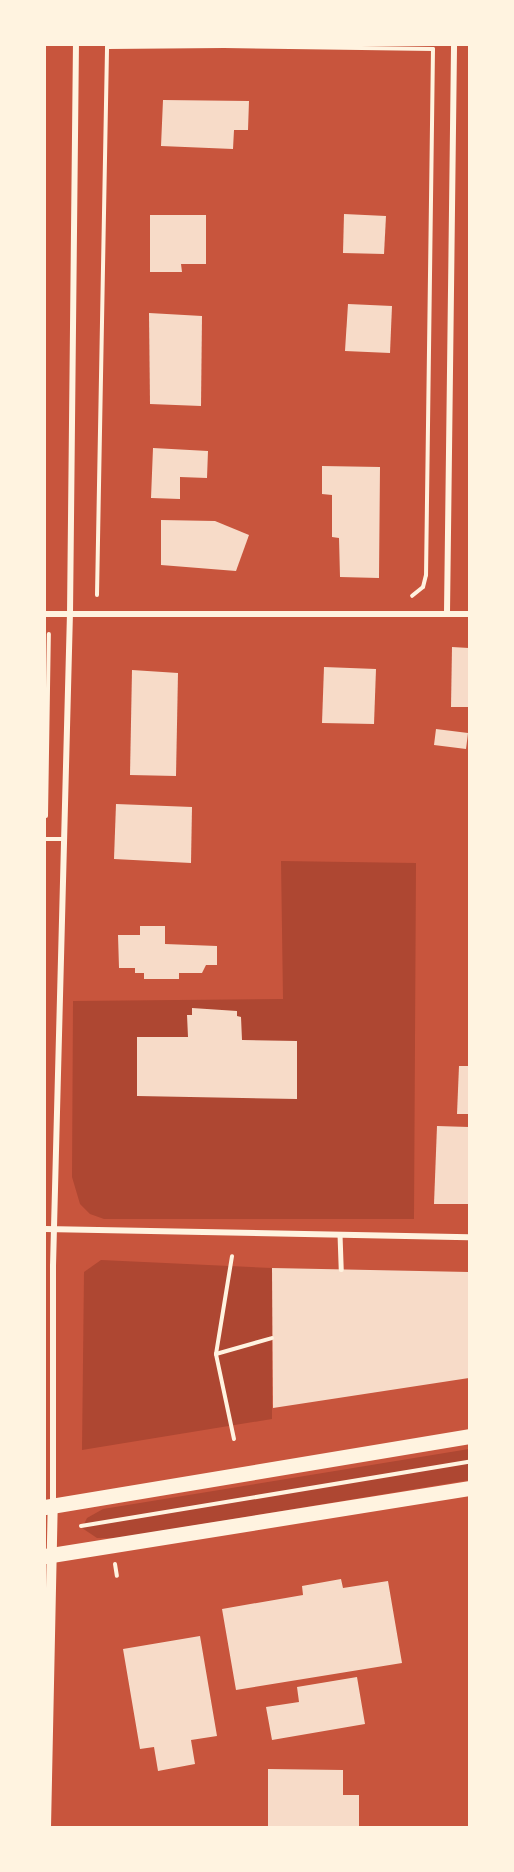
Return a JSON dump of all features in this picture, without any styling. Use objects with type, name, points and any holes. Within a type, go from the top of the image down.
[{"type":"main road","points":[[49,1506],[469,1436]]},
{"type":"main road","points":[[48,1556],[469,1488]]},
{"type":"street","points":[[46,1827],[54,1229],[70,614],[76,45]]},
{"type":"street","points":[[447,613],[454,45]]},
{"type":"street","points":[[45,614],[469,614]]},
{"type":"street","points":[[45,1229],[469,1237]]},
{"type":"lane","points":[[45,839],[63,839]]},
{"type":"lane","points":[[340,1234],[341,1269]]},
{"type":"path","points":[[109,595],[97,595],[107,47],[224,46],[433,49],[426,575],[423,587],[413,596],[404,596]]},
{"type":"path","points":[[45,839],[49,634]]},
{"type":"path","points":[[232,1256],[216,1354],[234,1439]]},
{"type":"path","points":[[216,1354],[272,1338]]},
{"type":"path","points":[[81,1526],[469,1462]]},
{"type":"shaded area","points":[[281,861],[416,863],[414,1219],[104,1219],[90,1214],[80,1204],[72,1177],[73,1001],[283,999]]},
{"type":"shaded area","points":[[101,1260],[272,1268],[272,1419],[82,1450],[84,1272]]},
{"type":"shaded area","points":[[469,1449],[469,1480],[118,1538],[97,1538],[82,1528],[87,1518],[103,1509]]},
{"type":"building","points":[[163,100],[249,101],[248,130],[234,130],[233,149],[161,146]]},
{"type":"building","points":[[344,214],[386,216],[384,254],[343,253]]},
{"type":"building","points":[[150,215],[206,215],[206,264],[181,264],[182,272],[150,272]]},
{"type":"building","points":[[348,304],[392,306],[390,353],[345,351]]},
{"type":"building","points":[[149,313],[202,316],[201,406],[150,404]]},
{"type":"building","points":[[153,448],[208,451],[207,478],[180,477],[180,499],[151,498]]},
{"type":"building","points":[[322,466],[380,467],[379,578],[340,577],[339,538],[332,537],[332,495],[322,494]]},
{"type":"building","points":[[161,520],[215,521],[249,535],[236,571],[161,565]]},
{"type":"building","points":[[452,647],[469,648],[469,707],[451,707]]},
{"type":"building","points":[[324,667],[376,669],[374,724],[322,723]]},
{"type":"building","points":[[132,670],[178,673],[176,776],[130,775]]},
{"type":"building","points":[[436,729],[468,733],[466,749],[434,745]]},
{"type":"building","points":[[116,804],[192,807],[191,863],[114,859]]},
{"type":"building","points":[[140,926],[165,926],[165,944],[217,946],[217,965],[206,965],[202,973],[179,973],[179,979],[144,979],[144,973],[135,973],[135,968],[119,968],[118,935],[140,935]]},
{"type":"building","points":[[192,1008],[237,1011],[237,1016],[241,1017],[242,1040],[297,1041],[297,1099],[137,1096],[137,1037],[188,1037],[187,1015],[192,1015]]},
{"type":"building","points":[[459,1066],[469,1066],[469,1114],[457,1114]]},
{"type":"building","points":[[437,1126],[469,1127],[469,1204],[434,1204]]},
{"type":"building","points":[[272,1268],[469,1272],[469,1378],[273,1408]]},
{"type":"building","points":[[341,1579],[343,1588],[388,1581],[402,1663],[236,1690],[222,1609],[303,1595],[302,1586]]},
{"type":"building","points":[[200,1636],[217,1736],[191,1740],[195,1764],[158,1771],[154,1747],[140,1749],[123,1649]]},
{"type":"building","points":[[357,1677],[365,1724],[272,1740],[266,1707],[299,1702],[297,1687]]},
{"type":"building","points":[[268,1769],[343,1770],[343,1795],[359,1795],[359,1827],[268,1827]]}]
